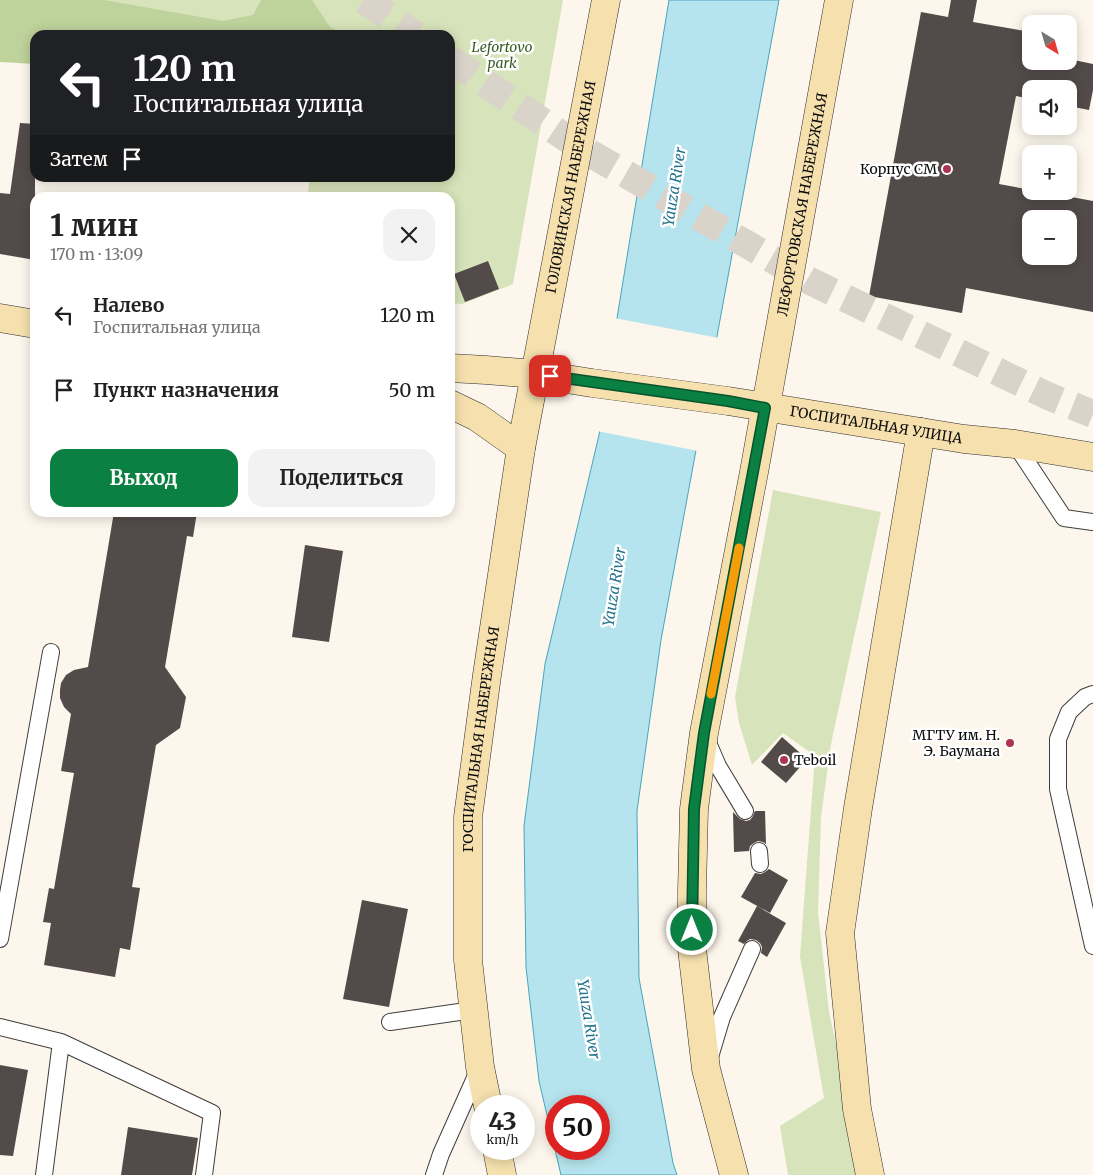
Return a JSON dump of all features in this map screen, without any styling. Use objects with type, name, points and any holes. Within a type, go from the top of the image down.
[{"type":"main road","name":"ГОЛОВИНСКАЯ НАБЕРЕЖНАЯ","points":[[535,374],[606,0]]},
{"type":"main road","name":"ЛЕФОРТОВСКАЯ НАБЕРЕЖНАЯ","points":[[734,1173],[706,1069],[693,958],[694,809],[704,733],[839,0]]},
{"type":"main road","points":[[0,318],[30,323]]},
{"type":"main road","name":"ГОСПИТАЛЬНАЯ УЛИЦА","points":[[455,368],[535,374],[728,401],[964,439],[1015,444],[1093,457]]},
{"type":"main road","name":"ГОСПИТАЛЬНАЯ НАБЕРЕЖНАЯ","points":[[486,1095],[480,1067],[468,960],[468,817],[521,448],[535,374]]},
{"type":"main road","points":[[455,406],[477,417],[521,448]]},
{"type":"main road","points":[[870,1175],[857,1109],[840,933],[858,808],[921,432]]},
{"type":"main road","points":[[499,1160],[502,1175]]},
{"type":"lane","points":[[1015,444],[1064,518],[1093,522]]},
{"type":"lane","points":[[0,939],[51,652]]},
{"type":"lane","points":[[1093,694],[1085,697],[1069,712],[1058,739],[1058,789],[1093,946]]},
{"type":"lane","points":[[704,733],[718,766],[745,811]]},
{"type":"lane","points":[[706,1069],[722,1017],[752,949]]},
{"type":"lane","points":[[390,1022],[474,1010]]},
{"type":"lane","points":[[0,1027],[61,1042],[212,1113],[204,1175]]},
{"type":"lane","points":[[44,1175],[61,1042]]},
{"type":"lane","points":[[434,1175],[441,1154],[480,1067]]},
{"type":"green space","name":"Lefortovo park","points":[[0,0],[563,0],[513,284],[462,304],[455,303],[455,192],[308,192],[309,182],[455,182],[455,30],[30,30]]},
{"type":"green space","points":[[0,0],[104,0],[223,21],[253,15],[261,0],[312,0],[330,27],[336,30],[30,30],[30,64],[0,62]]},
{"type":"green space","points":[[773,490],[881,512],[831,744],[821,817],[818,912],[829,1012],[856,1134],[863,1175],[788,1175],[780,1126],[824,1098],[800,957],[815,756],[783,733],[752,765],[739,723],[735,697]]},
{"type":"water","name":"Yauza River","points":[[669,0],[779,0],[661,640],[637,811],[639,978],[673,1163],[677,1175],[561,1175],[557,1160],[610,1160],[610,1095],[545,1095],[545,1107],[539,1081],[526,967],[524,826],[545,664],[599,435]]},
{"type":"pier","points":[[614,318],[719,338],[698,451],[597,431]]},
{"type":"building","name":"Корпус СМ","points":[[951,0],[977,0],[973,22],[1022,30],[1022,70],[1078,70],[1078,61],[1093,64],[1093,90],[1089,110],[1077,108],[1077,80],[1022,80],[1022,97],[1016,96],[999,184],[1022,188],[1022,200],[1077,200],[1077,198],[1093,201],[1093,312],[966,288],[962,313],[869,296],[921,12],[948,17]]},
{"type":"building","points":[[20,123],[30,124],[30,182],[35,182],[35,192],[30,192],[30,259],[0,254],[0,193],[10,194]]},
{"type":"building","points":[[488,261],[499,289],[465,302],[455,274]]},
{"type":"building","points":[[113,517],[196,517],[193,537],[187,536],[165,667],[186,697],[180,728],[156,745],[132,887],[140,888],[130,950],[120,948],[115,977],[44,965],[51,923],[43,922],[49,888],[54,889],[74,773],[61,771],[71,714],[64,707],[60,698],[61,683],[66,675],[74,670],[88,667]]},
{"type":"building","points":[[305,545],[343,551],[329,642],[292,637]]},
{"type":"building","name":"Teboil","points":[[782,737],[807,759],[786,783],[761,762]]},
{"type":"building","points":[[755,811],[765,811],[766,844],[758,841],[750,846],[749,851],[734,852],[733,812],[740,819],[746,821],[750,820]]},
{"type":"building","points":[[769,869],[788,880],[770,913],[741,897],[755,873],[761,874]]},
{"type":"building","points":[[362,900],[408,909],[389,1007],[343,999]]},
{"type":"building","points":[[757,906],[786,923],[767,957],[761,953],[762,947],[756,940],[750,939],[744,944],[738,941]]},
{"type":"building","points":[[0,1065],[28,1070],[13,1156],[0,1155]]},
{"type":"building","points":[[128,1127],[198,1138],[192,1175],[121,1175]]},
{"type":"tunnel","points":[[364,0],[409,30]]},
{"type":"tunnel","points":[[455,62],[581,148],[810,281],[1048,396],[1093,414]]},
{"type":"slow traffic","points":[[711,694],[739,548]]},
{"type":"place","name":"Корпус СМ","points":[[947,169]]},
{"type":"place","name":"МГТУ им. Н. Э. Баумана","points":[[1010,743]]},
{"type":"place","name":"Teboil","points":[[784,760]]},
{"type":"route","points":[[550,376],[765,408],[704,733],[694,809],[692,930]]}]
